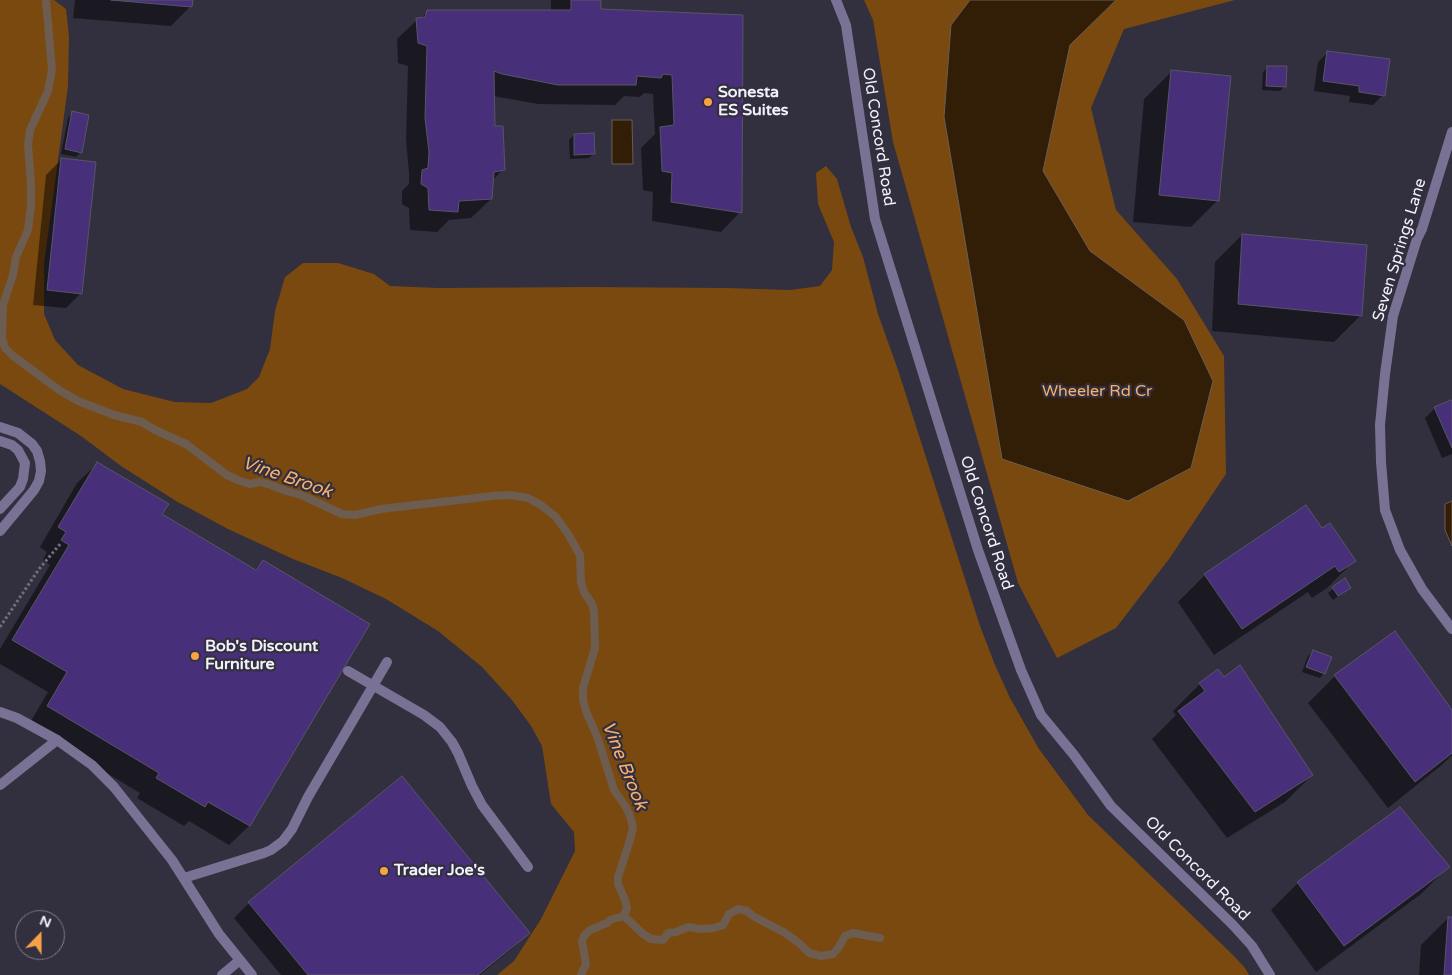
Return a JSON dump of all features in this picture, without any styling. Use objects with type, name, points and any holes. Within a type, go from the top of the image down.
[{"type":"street","name":"Old Concord Road","points":[[836,0],[846,25],[875,219],[978,550],[1012,646],[1041,715],[1074,755],[1111,806],[1233,925],[1252,946],[1270,975]]},
{"type":"street","name":"Seven Springs Lane","points":[[1452,132],[1393,316],[1380,425],[1381,462],[1386,510],[1400,550],[1422,589],[1452,629]]},
{"type":"street","points":[[0,426],[18,433],[32,444],[40,460],[41,471],[39,481],[34,490],[0,531]]},
{"type":"street","points":[[0,441],[12,445],[18,450],[25,463],[20,486],[0,509]]},
{"type":"street","points":[[184,878],[264,853],[283,841],[292,829],[308,797],[387,662]]},
{"type":"street","points":[[348,671],[424,715],[440,727],[458,753],[476,796],[528,867]]},
{"type":"street","points":[[0,712],[17,718],[57,740],[92,765],[114,787],[160,844],[219,934],[252,975]]},
{"type":"street","points":[[0,785],[57,740]]},
{"type":"street","points":[[222,975],[240,960]]},
{"type":"path","points":[[0,627],[39,569],[61,542]]},
{"type":"green space","points":[[0,0],[54,0],[66,9],[69,36],[68,86],[44,264],[44,314],[55,340],[78,365],[123,389],[175,402],[211,403],[247,389],[259,377],[270,349],[275,311],[285,277],[303,263],[338,263],[374,274],[390,286],[439,288],[589,287],[790,290],[820,286],[832,270],[834,242],[818,204],[816,173],[826,166],[837,179],[851,227],[863,257],[878,314],[898,370],[980,626],[1010,698],[1039,749],[1088,815],[1234,956],[1249,975],[497,975],[514,961],[541,919],[575,851],[574,832],[551,804],[542,746],[531,726],[512,700],[482,667],[438,631],[386,599],[228,529],[176,501],[121,466],[81,436],[0,384]]},
{"type":"green space","name":"Wheeler Rd Cr","points":[[864,0],[1235,0],[1124,29],[1091,108],[1116,210],[1177,279],[1224,356],[1226,474],[1169,559],[1116,628],[1057,658],[1018,583],[893,142],[873,20]]},
{"type":"shaded area","points":[[970,0],[1116,0],[1070,45],[1043,171],[1090,251],[1184,320],[1213,381],[1191,468],[1128,501],[1002,459],[944,117],[951,25]]},
{"type":"shaded area","points":[[612,120],[632,120],[633,164],[612,164]]},
{"type":"shaded area","points":[[1452,501],[1452,546],[1445,530],[1445,504]]},
{"type":"building","points":[[111,0],[193,0],[192,7]]},
{"type":"building","name":"Sonesta ES Suites","points":[[571,0],[601,0],[601,9],[743,15],[742,213],[671,202],[672,173],[662,171],[660,127],[674,125],[672,75],[663,74],[661,78],[637,76],[636,85],[558,85],[494,71],[495,126],[503,126],[505,170],[494,172],[492,199],[459,201],[458,212],[429,210],[428,188],[421,184],[422,170],[428,168],[429,152],[425,118],[427,46],[418,43],[416,18],[425,17],[427,10],[571,10]]},
{"type":"building","points":[[1327,51],[1390,59],[1385,96],[1359,92],[1359,86],[1323,81]]},
{"type":"building","points":[[1267,66],[1287,66],[1286,87],[1266,86]]},
{"type":"building","points":[[1171,70],[1231,76],[1219,201],[1159,195]]},
{"type":"building","points":[[72,111],[89,115],[82,153],[65,149]]},
{"type":"building","points":[[594,133],[595,154],[574,155],[574,134]]},
{"type":"building","points":[[61,158],[96,162],[82,294],[47,290]]},
{"type":"building","points":[[1242,234],[1367,245],[1362,316],[1238,304]]},
{"type":"building","points":[[1452,401],[1452,448],[1434,407]]},
{"type":"building","name":"Bob's Discount Furniture","points":[[97,462],[169,504],[162,514],[256,570],[263,560],[370,624],[250,826],[208,802],[205,807],[156,778],[159,773],[47,706],[67,672],[12,640],[69,545],[61,540],[66,532],[58,527]]},
{"type":"building","points":[[1306,505],[1322,528],[1330,523],[1356,561],[1339,572],[1335,566],[1242,629],[1204,574]]},
{"type":"building","points":[[1345,578],[1351,588],[1338,596],[1332,587]]},
{"type":"building","points":[[1395,631],[1452,710],[1452,753],[1415,782],[1334,675]]},
{"type":"building","points":[[1313,650],[1332,657],[1325,674],[1306,667]]},
{"type":"building","points":[[1240,665],[1313,775],[1255,812],[1178,711],[1205,691],[1199,683],[1218,669],[1224,677]]},
{"type":"building","points":[[402,776],[530,933],[478,975],[308,975],[248,902]]},
{"type":"building","points":[[1400,807],[1450,867],[1344,946],[1297,882]]},
{"type":"building","points":[[1448,917],[1452,917],[1452,975],[1444,975]]},
{"type":"waterway","name":"Vine Brook","points":[[46,0],[52,70],[48,91],[30,130],[28,145],[31,206],[28,230],[16,257],[13,275],[3,305],[2,338],[5,348],[59,390],[78,401],[114,415],[142,422],[186,444],[227,475],[250,484],[260,482],[301,495],[342,514],[355,515],[381,509],[511,495],[528,498],[541,505],[556,517],[580,555],[581,582],[594,611],[595,648],[583,688],[583,700],[614,790],[626,807],[633,827],[618,877],[618,884],[627,908],[624,916],[610,920],[590,930],[584,936],[582,941],[586,964],[581,975]]},
{"type":"waterway","points":[[624,916],[651,939],[663,940],[668,933],[688,927],[700,929],[723,925],[729,914],[738,909],[747,911],[785,933],[809,953],[821,956],[833,954],[845,936],[853,933],[880,938]]},
{"type":"place","name":"Sonesta ES Suites","points":[[708,102]]},
{"type":"place","name":"Bob's Discount Furniture","points":[[195,656]]},
{"type":"place","name":"Trader Joe's","points":[[384,871]]}]
